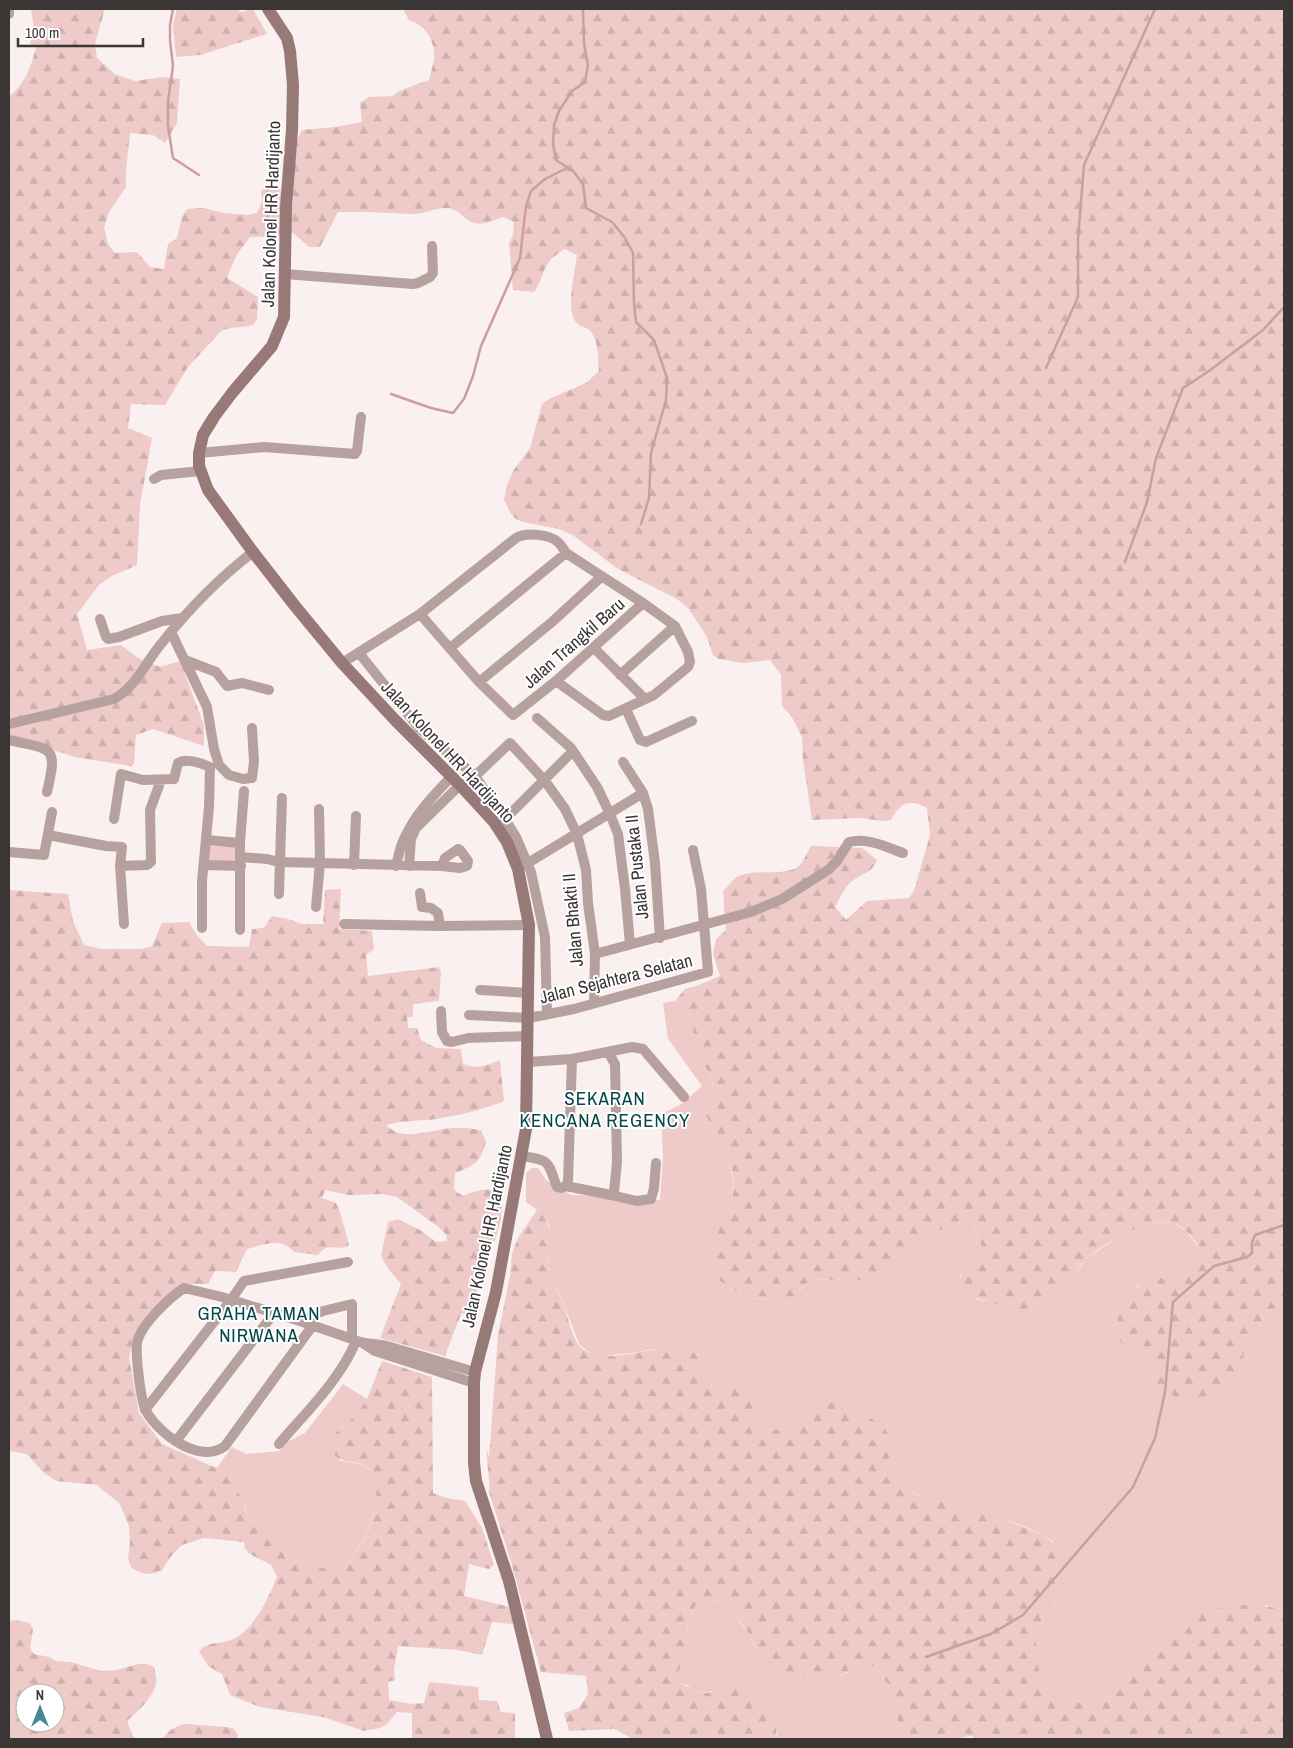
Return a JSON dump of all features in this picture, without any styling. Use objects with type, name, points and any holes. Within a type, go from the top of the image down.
[{"type":"main road","name":"Jalan Kolonel HR Hardijanto","points":[[268,9],[287,38],[293,85],[292,130],[286,208],[284,316],[272,346],[232,393],[203,435],[198,453],[200,471],[208,490],[253,552],[342,663],[511,839],[520,876],[529,932],[526,1129],[496,1292],[475,1378],[474,1463],[476,1481],[509,1581],[547,1739]]},
{"type":"street","points":[[9,14],[10,9]]},
{"type":"street","points":[[285,274],[418,283],[430,277],[433,273],[432,246]]},
{"type":"street","points":[[198,453],[264,447],[355,454],[361,417]]},
{"type":"street","points":[[154,480],[161,476],[200,471]]},
{"type":"street","name":"Jalan Trangkil Baru","points":[[342,663],[420,614],[519,536],[537,534],[558,541],[566,554],[644,603],[556,681],[513,716],[479,682],[420,614]]},
{"type":"street","points":[[9,724],[114,698],[128,689],[160,644],[182,618],[211,587],[253,552]]},
{"type":"street","points":[[450,648],[566,554]]},
{"type":"street","points":[[479,682],[552,622],[601,577]]},
{"type":"street","points":[[556,681],[603,715],[608,716],[654,695],[690,664],[688,652],[675,626],[644,603]]},
{"type":"street","points":[[100,619],[108,639],[119,637],[162,621],[182,618]]},
{"type":"street","points":[[620,675],[675,626]]},
{"type":"street","points":[[171,632],[207,707],[214,749],[219,765],[229,775],[243,779],[252,778],[254,762],[252,728]]},
{"type":"street","points":[[594,648],[645,699]]},
{"type":"street","points":[[358,652],[419,728],[475,776],[505,818],[511,839],[528,863],[545,937],[546,1014]]},
{"type":"street","points":[[185,660],[216,672],[227,686],[242,683],[269,690]]},
{"type":"street","points":[[626,709],[640,740],[646,742],[692,721]]},
{"type":"street","points":[[537,718],[573,750],[597,787],[610,814],[618,834],[630,944]]},
{"type":"street","points":[[9,740],[43,748],[52,756],[53,767],[47,792]]},
{"type":"street","name":"Jalan Bhakti II","points":[[475,776],[510,743],[545,781],[565,809],[577,834],[586,870],[588,903],[595,954],[594,1003]]},
{"type":"street","points":[[505,818],[545,781],[573,750]]},
{"type":"street","points":[[114,819],[121,774],[143,780],[174,780],[178,763],[181,761],[185,760],[210,767],[211,779],[202,881],[202,928]]},
{"type":"street","name":"Jalan Pustaka II","points":[[623,762],[643,793],[651,826],[660,938]]},
{"type":"street","points":[[120,866],[147,865],[151,862],[150,810],[161,780]]},
{"type":"street","points":[[396,866],[424,806],[456,781]]},
{"type":"street","points":[[240,930],[240,843],[244,790]]},
{"type":"street","points":[[528,863],[643,793]]},
{"type":"street","points":[[279,894],[282,798]]},
{"type":"street","points":[[316,907],[320,863],[319,809]]},
{"type":"street","points":[[9,852],[43,856],[52,812]]},
{"type":"street","points":[[354,864],[356,816]]},
{"type":"street","points":[[48,836],[122,847],[120,866],[124,924]]},
{"type":"street","points":[[206,840],[240,843]]},
{"type":"street","points":[[595,954],[751,912],[782,899],[828,870],[837,861],[849,842],[857,840],[874,843],[903,853]]},
{"type":"street","points":[[407,841],[408,866]]},
{"type":"street","name":"Jalan Sejahtera Selatan","points":[[469,1015],[529,1018],[594,1003],[708,972],[701,890],[693,850]]},
{"type":"street","points":[[204,865],[267,859],[279,862],[442,866]]},
{"type":"street","points":[[420,893],[422,907],[430,908],[438,914],[440,926]]},
{"type":"street","points":[[344,924],[440,926],[529,932],[545,937]]},
{"type":"street","points":[[480,990],[529,993]]},
{"type":"street","points":[[441,1011],[442,1032],[447,1041],[452,1042],[468,1038],[527,1036]]},
{"type":"street","points":[[528,1062],[572,1059],[632,1047],[643,1048],[684,1097]]},
{"type":"street","points":[[608,1052],[614,1064],[617,1162],[614,1192],[611,1195]]},
{"type":"street","points":[[566,1186],[568,1181],[572,1059]]},
{"type":"street","points":[[522,1156],[544,1160],[548,1164],[557,1187],[566,1186],[637,1200],[651,1199],[656,1163]]},
{"type":"street","points":[[145,1410],[246,1280],[348,1262]]},
{"type":"street","points":[[313,1325],[225,1446],[219,1451],[202,1453],[176,1442],[158,1426],[145,1410],[137,1364],[137,1340],[162,1306],[174,1294],[184,1288],[232,1300],[313,1325],[357,1341],[375,1351],[404,1356],[475,1378]]},
{"type":"street","points":[[279,1444],[326,1389],[344,1365],[357,1341],[352,1304],[323,1311],[300,1321]]},
{"type":"street","points":[[176,1442],[274,1313]]},
{"type":"green space","points":[[31,9],[105,9],[95,43],[97,58],[115,74],[135,81],[161,77],[180,79],[177,123],[165,143],[153,135],[130,133],[126,187],[109,212],[104,227],[108,244],[115,253],[137,252],[150,267],[164,269],[168,244],[177,238],[182,217],[187,209],[204,208],[224,213],[248,215],[257,213],[262,201],[261,191],[271,183],[280,189],[282,200],[293,205],[294,146],[302,130],[336,127],[362,122],[360,103],[369,97],[393,96],[399,91],[429,80],[434,59],[432,41],[423,28],[409,20],[403,9],[1284,9],[1284,1320],[1268,1311],[1245,1351],[1236,1382],[1226,1393],[1211,1400],[1179,1398],[1165,1392],[1151,1377],[1150,1362],[1139,1352],[1125,1347],[1116,1335],[1120,1305],[1124,1297],[1135,1287],[1185,1272],[1200,1249],[1186,1231],[1171,1223],[1157,1222],[1135,1229],[1101,1248],[1085,1260],[1070,1282],[1048,1304],[1038,1311],[1028,1314],[1017,1313],[974,1297],[964,1293],[961,1289],[959,1280],[961,1276],[982,1250],[978,1237],[962,1223],[947,1226],[904,1252],[888,1277],[880,1280],[858,1280],[851,1277],[837,1280],[812,1279],[801,1288],[793,1300],[785,1302],[745,1298],[716,1278],[717,1238],[721,1220],[733,1191],[733,1174],[723,1146],[703,1110],[714,1089],[708,1071],[696,1051],[693,1019],[675,1001],[685,989],[720,976],[713,954],[716,939],[726,930],[723,891],[735,878],[744,874],[794,869],[801,864],[811,846],[862,848],[877,860],[872,869],[854,880],[843,891],[835,907],[846,920],[867,901],[909,898],[914,891],[930,835],[927,808],[915,803],[905,804],[897,810],[891,820],[883,821],[860,818],[812,820],[803,760],[802,737],[792,717],[782,706],[781,675],[770,660],[742,663],[719,659],[713,655],[707,637],[689,609],[677,599],[618,569],[574,536],[559,529],[523,522],[511,514],[504,500],[507,485],[513,471],[530,448],[542,404],[586,383],[599,371],[594,337],[588,329],[575,321],[572,315],[571,298],[577,255],[565,249],[554,256],[534,292],[513,290],[509,243],[513,235],[514,222],[503,217],[489,222],[474,223],[449,208],[413,214],[338,212],[320,247],[309,247],[293,233],[283,236],[250,237],[236,256],[227,278],[258,297],[257,319],[253,325],[221,331],[188,367],[165,405],[131,404],[128,428],[152,438],[140,505],[137,565],[112,576],[99,585],[77,614],[87,650],[121,645],[138,658],[160,667],[180,661],[204,725],[204,746],[153,729],[136,735],[134,764],[131,766],[74,757],[9,735],[9,96],[23,81],[30,68],[36,47],[30,44],[34,29]]},
{"type":"green space","points":[[177,9],[238,9],[240,12],[253,9],[267,34],[200,55],[176,57],[173,24]]},
{"type":"green space","points":[[209,846],[238,847],[237,862],[208,861]]},
{"type":"green space","points":[[341,889],[339,929],[372,931],[374,949],[366,955],[368,976],[439,967],[441,972],[439,1001],[413,1004],[413,1017],[407,1017],[408,1028],[417,1028],[421,1040],[436,1048],[461,1049],[463,1064],[468,1066],[482,1066],[500,1060],[504,1101],[479,1110],[453,1116],[386,1125],[393,1130],[409,1134],[456,1128],[481,1130],[486,1142],[481,1155],[472,1165],[455,1173],[454,1190],[463,1196],[477,1191],[488,1190],[502,1193],[501,1219],[495,1241],[481,1249],[475,1281],[479,1299],[475,1312],[461,1314],[445,1356],[380,1338],[401,1284],[389,1270],[381,1256],[388,1222],[398,1219],[420,1230],[436,1242],[446,1241],[447,1236],[441,1229],[397,1197],[383,1194],[348,1195],[325,1190],[322,1198],[336,1203],[349,1245],[341,1248],[329,1247],[318,1255],[294,1252],[283,1244],[266,1244],[247,1249],[236,1272],[215,1271],[208,1284],[186,1284],[135,1338],[129,1357],[139,1413],[162,1444],[223,1471],[236,1487],[248,1520],[258,1517],[287,1558],[342,1573],[367,1534],[376,1500],[376,1481],[369,1468],[334,1455],[329,1449],[332,1436],[356,1415],[367,1399],[382,1361],[432,1377],[433,1493],[446,1498],[465,1501],[482,1528],[494,1565],[489,1569],[469,1564],[464,1596],[510,1607],[513,1624],[492,1622],[482,1655],[458,1650],[398,1646],[394,1670],[395,1680],[388,1682],[389,1700],[412,1704],[424,1703],[429,1682],[478,1687],[479,1700],[497,1701],[501,1712],[515,1713],[515,1739],[412,1739],[412,1713],[397,1712],[387,1724],[380,1728],[364,1731],[323,1717],[260,1707],[230,1695],[222,1674],[208,1666],[199,1651],[209,1645],[236,1638],[252,1624],[264,1605],[277,1577],[271,1565],[250,1554],[245,1549],[244,1542],[204,1538],[182,1545],[171,1556],[162,1570],[147,1574],[139,1572],[132,1568],[128,1559],[130,1543],[129,1526],[120,1504],[97,1485],[56,1481],[43,1472],[27,1454],[9,1451],[9,890],[68,894],[73,921],[84,945],[102,949],[142,949],[152,946],[162,923],[189,922],[196,934],[207,946],[249,947],[252,929],[264,928],[272,916],[302,924],[323,924],[325,890]]},
{"type":"green space","points":[[675,1001],[686,1008],[695,1022],[696,1050],[709,1073],[714,1090],[703,1110],[727,1151],[734,1185],[716,1278],[745,1298],[785,1302],[811,1279],[837,1280],[851,1277],[858,1280],[880,1280],[888,1277],[904,1252],[947,1226],[962,1223],[978,1237],[982,1250],[959,1277],[976,1299],[992,1302],[1021,1314],[1048,1305],[1058,1292],[1071,1281],[1085,1260],[1123,1234],[1151,1223],[1166,1222],[1173,1223],[1186,1231],[1200,1249],[1185,1272],[1136,1286],[1125,1347],[1139,1352],[1150,1362],[1151,1377],[1236,1382],[1245,1351],[1268,1311],[1284,1320],[1284,1610],[1266,1605],[1172,1636],[1108,1700],[1075,1703],[1058,1697],[1045,1689],[1034,1654],[1041,1621],[1055,1595],[1054,1542],[1023,1526],[921,1497],[905,1488],[884,1474],[890,1454],[819,1400],[807,1415],[795,1425],[781,1429],[761,1428],[754,1415],[751,1400],[727,1385],[712,1386],[703,1371],[698,1355],[684,1349],[653,1349],[605,1356],[591,1354],[579,1344],[562,1300],[551,1280],[547,1246],[550,1231],[549,1224],[537,1210],[526,1202],[526,1173],[532,1168],[538,1168],[546,1180],[571,1195],[616,1196],[636,1202],[660,1200],[663,1156],[661,1114],[680,1105],[702,1086],[668,1039],[663,1003]]},
{"type":"green space","points":[[537,1210],[544,1218],[550,1231],[547,1257],[551,1278],[563,1303],[575,1339],[587,1352],[613,1356],[672,1348],[690,1351],[698,1355],[703,1371],[712,1386],[743,1386],[751,1400],[754,1415],[762,1428],[789,1428],[801,1421],[819,1400],[853,1408],[882,1425],[891,1439],[890,1454],[884,1474],[913,1493],[927,1499],[995,1516],[1041,1534],[1054,1543],[1064,1566],[1055,1595],[1041,1621],[1034,1654],[1045,1688],[1058,1697],[1075,1703],[1108,1700],[1182,1624],[1206,1612],[1218,1608],[1245,1605],[1258,1605],[1284,1610],[1284,1739],[974,1739],[972,1736],[962,1739],[917,1739],[898,1723],[898,1715],[891,1693],[884,1678],[874,1666],[853,1667],[842,1674],[823,1678],[801,1678],[780,1674],[765,1666],[760,1660],[748,1633],[724,1600],[697,1603],[687,1622],[689,1645],[684,1654],[676,1681],[701,1693],[712,1692],[733,1682],[744,1685],[752,1690],[766,1705],[775,1723],[775,1739],[633,1739],[614,1729],[569,1731],[564,1713],[579,1708],[588,1694],[586,1676],[541,1672],[511,1562],[488,1489],[490,1492],[486,1447],[489,1458],[498,1335],[510,1276],[512,1253],[518,1238]]},
{"type":"green space","points":[[343,1384],[367,1399],[356,1415],[332,1436],[340,1461],[360,1464],[370,1469],[374,1475],[377,1491],[367,1533],[342,1573],[287,1558],[258,1517],[248,1520],[245,1507],[216,1469],[232,1447],[246,1454],[280,1451],[285,1443],[305,1433]]},
{"type":"green space","points":[[725,1600],[751,1638],[759,1659],[801,1677],[832,1677],[847,1673],[853,1667],[874,1666],[884,1678],[891,1693],[898,1715],[898,1723],[917,1739],[775,1739],[777,1734],[731,1683],[717,1690],[701,1693],[693,1691],[688,1686],[676,1681],[684,1654],[689,1645],[687,1622],[697,1603]]},
{"type":"green space","points":[[15,1620],[30,1623],[33,1630],[30,1648],[34,1654],[49,1657],[56,1661],[71,1662],[101,1671],[116,1670],[139,1664],[147,1664],[154,1667],[156,1681],[152,1694],[127,1721],[136,1739],[9,1739],[9,1621]]},
{"type":"green space","points":[[186,1724],[234,1729],[238,1735],[237,1739],[162,1739],[172,1729]]},
{"type":"waterway","points":[[173,9],[170,25],[173,66],[168,102],[168,126],[173,158],[199,175]]},
{"type":"waterway","points":[[583,9],[584,44],[588,65],[585,82],[572,91],[559,111],[554,125],[553,144],[556,160],[573,171],[583,184],[586,208],[612,222],[625,238],[633,253],[636,322],[654,340],[667,378],[666,400],[651,453],[649,498],[641,524]]},
{"type":"waterway","points":[[1046,368],[1078,297],[1078,239],[1084,165],[1155,9]]},
{"type":"waterway","points":[[391,394],[431,408],[453,413],[464,399],[473,376],[481,346],[520,258],[526,206],[531,191],[545,179],[569,167]]},
{"type":"waterway","points":[[1125,562],[1147,502],[1156,458],[1183,388],[1263,330],[1284,307]]},
{"type":"waterway","points":[[926,1657],[991,1634],[1023,1615],[1133,1487],[1155,1438],[1165,1392],[1173,1302],[1214,1266],[1247,1257],[1252,1253],[1252,1243],[1255,1235],[1284,1225]]},
{"type":"district","name":"SEKARAN KENCANA REGENCY","points":[[605,1109]]},
{"type":"district","name":"GRAHA TAMAN NIRWANA","points":[[259,1324]]}]
